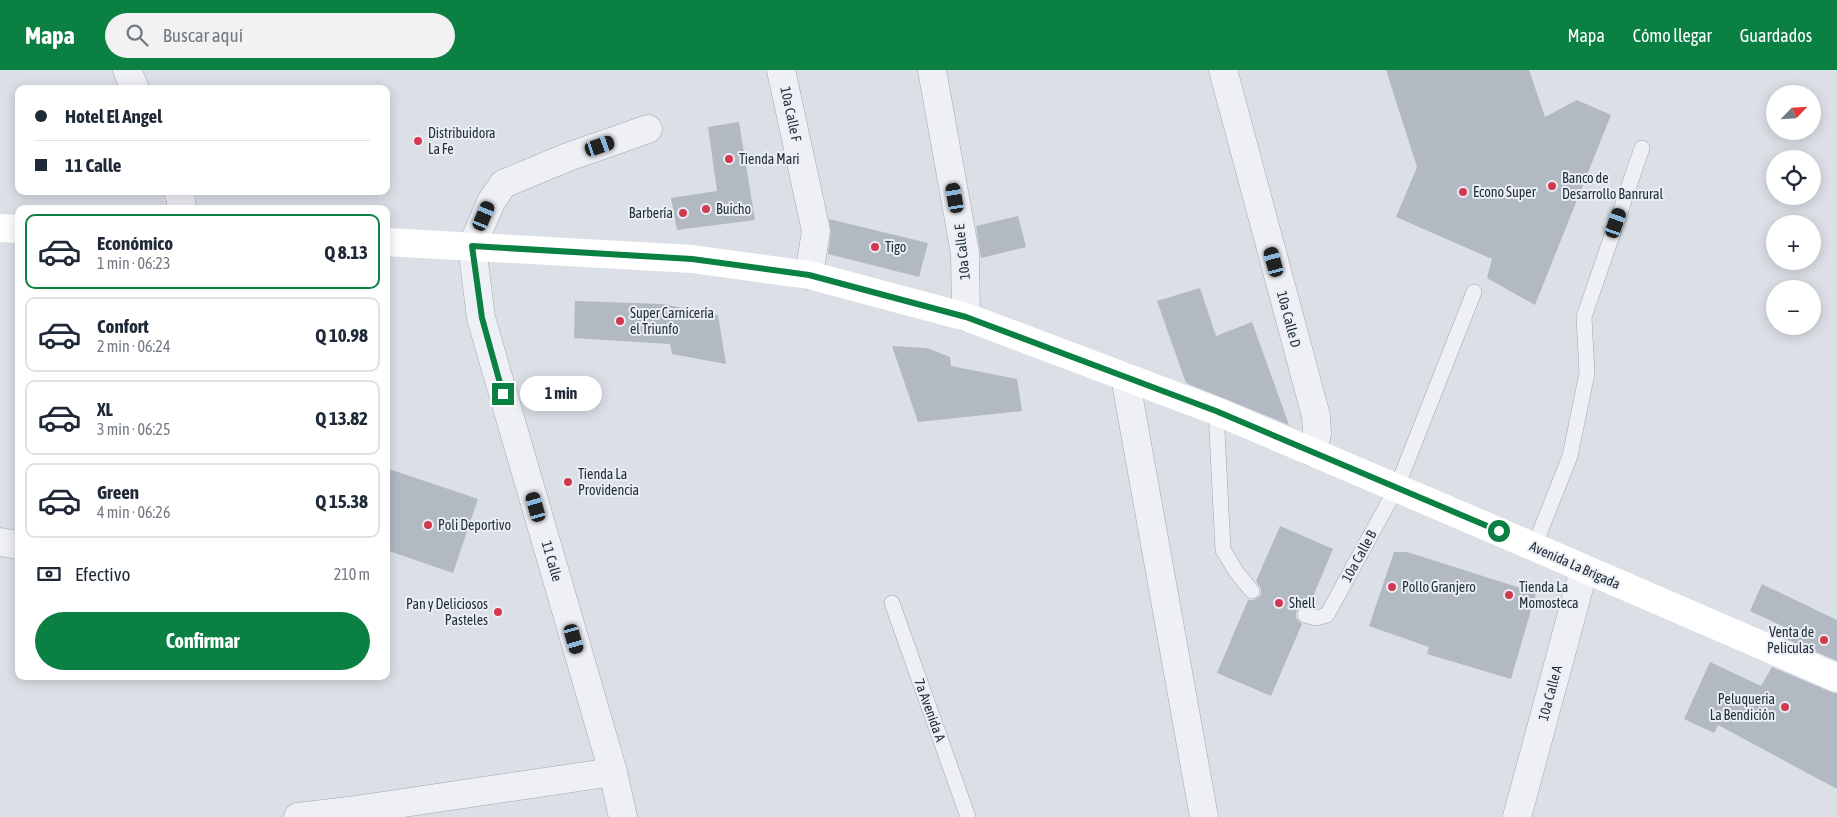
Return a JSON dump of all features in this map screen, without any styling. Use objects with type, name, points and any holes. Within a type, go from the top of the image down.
[{"type":"main road","points":[[0,228],[15,229]]},
{"type":"main road","name":"Avenida La Brigada","points":[[390,242],[692,259],[809,275],[966,317],[1216,411],[1837,678]]},
{"type":"street","points":[[127,70],[133,85]]},
{"type":"street","name":"10a Calle F","points":[[780,70],[816,231],[809,275]]},
{"type":"street","name":"10a Calle E","points":[[932,70],[965,253],[966,317]]},
{"type":"street","name":"10a Calle D","points":[[1222,70],[1316,416],[1317,434],[1312,452]]},
{"type":"street","points":[[472,246],[491,202],[503,184],[568,157],[648,129]]},
{"type":"street","name":"11 Calle","points":[[472,246],[482,318],[612,772],[623,817]]},
{"type":"street","points":[[1125,377],[1204,817]]},
{"type":"street","points":[[0,542],[15,544]]},
{"type":"street","name":"10a Calle A","points":[[1517,817],[1584,569]]},
{"type":"street","points":[[298,817],[350,814],[612,772]]},
{"type":"lane","points":[[1534,547],[1570,456],[1587,373],[1584,316],[1642,148]]},
{"type":"lane","name":"10a Calle B","points":[[1310,617],[1327,615],[1396,487],[1474,292]]},
{"type":"lane","points":[[1216,411],[1223,550],[1237,573],[1252,591]]},
{"type":"lane","name":"7a Avenida A","points":[[892,603],[968,817]]},
{"type":"building","points":[[1386,70],[1529,70],[1545,117],[1577,100],[1611,115],[1535,305],[1487,278],[1492,259],[1396,217],[1417,167]]},
{"type":"building","name":"Tienda Mari","points":[[739,122],[755,220],[677,230],[671,198],[717,191],[708,127]]},
{"type":"building","points":[[1018,216],[1026,247],[981,258],[976,226]]},
{"type":"building","name":"Tigo","points":[[829,219],[928,243],[919,277],[828,254],[831,233]]},
{"type":"building","points":[[1200,288],[1216,336],[1252,322],[1289,425],[1186,383],[1157,301]]},
{"type":"building","points":[[575,301],[663,304],[718,315],[726,364],[672,354],[670,344],[574,338]]},
{"type":"building","points":[[892,346],[927,348],[950,357],[951,366],[1017,379],[1022,411],[918,422]]},
{"type":"building","name":"Poli Deportivo","points":[[390,469],[478,499],[453,573],[390,551]]},
{"type":"building","name":"Shell","points":[[1280,526],[1333,549],[1309,606],[1302,606],[1296,612],[1296,618],[1302,624],[1271,696],[1217,673],[1248,600],[1254,600],[1261,595],[1261,589],[1256,581]]},
{"type":"building","points":[[1394,552],[1407,552],[1536,593],[1511,679],[1427,654],[1429,647],[1369,626]]},
{"type":"building","points":[[1762,584],[1837,620],[1837,661],[1786,639],[1791,630],[1750,611]]},
{"type":"building","points":[[1710,662],[1761,686],[1772,667],[1837,693],[1837,789],[1718,725],[1714,733],[1684,719]]},
{"type":"place","name":"Distribuidora La Fe","points":[[418,141]]},
{"type":"place","name":"Tienda Mari","points":[[729,159]]},
{"type":"place","name":"Banco de Desarrollo Banrural","points":[[1552,186]]},
{"type":"place","name":"Econo Super","points":[[1463,192]]},
{"type":"place","name":"Buicho","points":[[706,209]]},
{"type":"place","name":"Barbería","points":[[683,213]]},
{"type":"place","name":"Tigo","points":[[875,247]]},
{"type":"place","name":"Super Carnicería el Triunfo","points":[[620,321]]},
{"type":"place","name":"Tienda La Providencia","points":[[568,482]]},
{"type":"place","name":"Poli Deportivo","points":[[428,525]]},
{"type":"place","name":"Pollo Granjero","points":[[1392,587]]},
{"type":"place","name":"Tienda La Momosteca","points":[[1509,595]]},
{"type":"place","name":"Shell","points":[[1279,603]]},
{"type":"place","name":"Pan y Deliciosos Pasteles","points":[[498,612]]},
{"type":"place","name":"Venta de Peliculas","points":[[1824,640]]},
{"type":"place","name":"Peluqueria La Bendición","points":[[1785,707]]},
{"type":"route","points":[[503,394],[482,318],[472,246],[692,259],[809,275],[966,317],[1216,411],[1499,531]]}]
